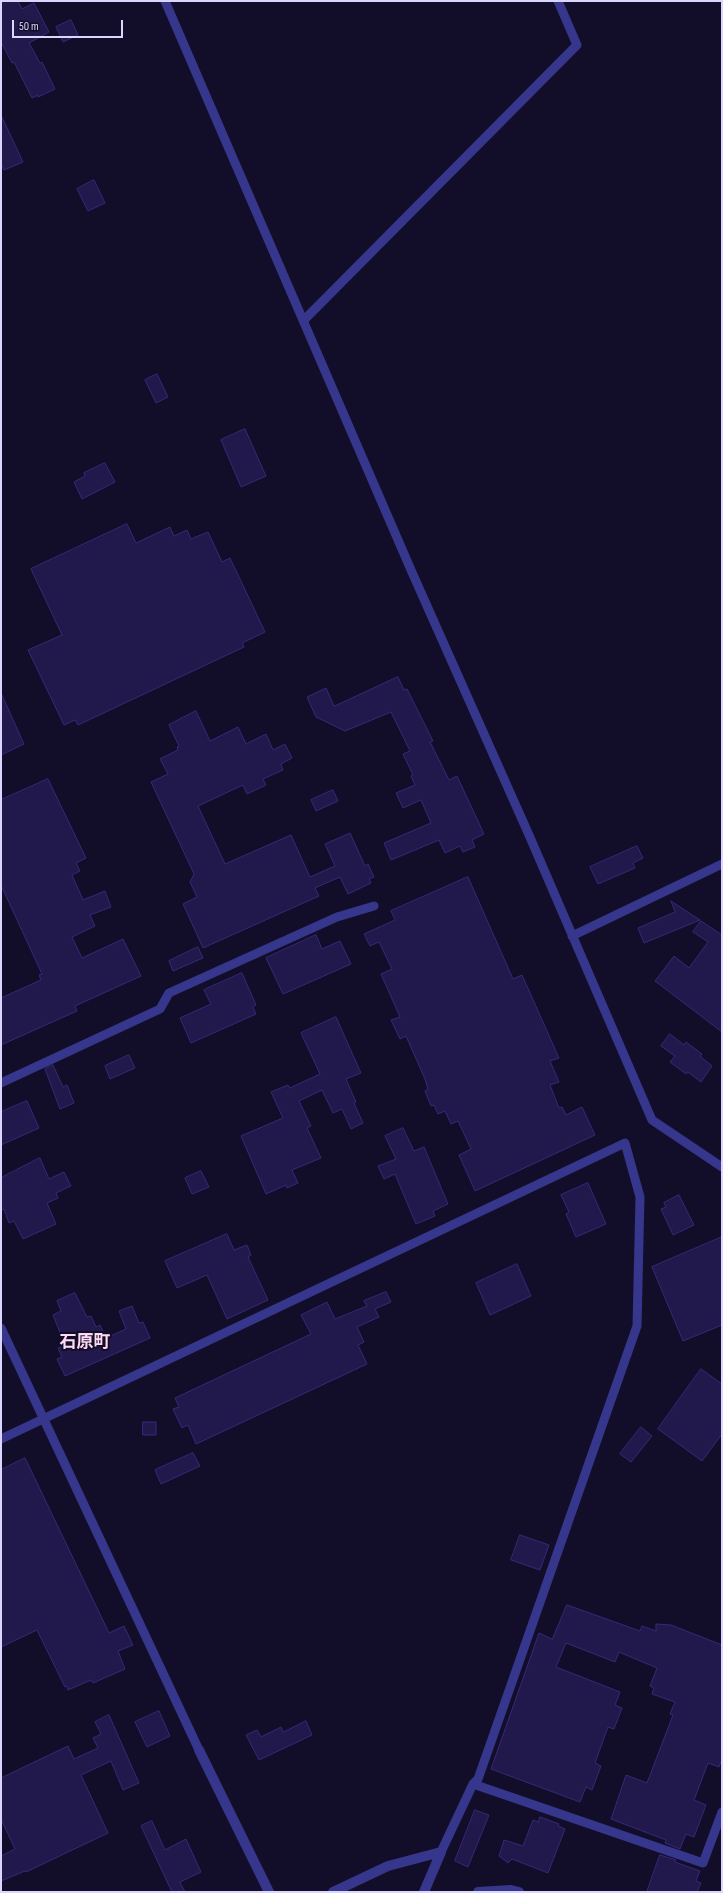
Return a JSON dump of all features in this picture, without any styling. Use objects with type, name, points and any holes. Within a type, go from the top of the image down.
[{"type":"street","points":[[199,1750],[270,1892]]},
{"type":"street","points":[[333,1892],[388,1866],[442,1852]]},
{"type":"street","points":[[424,1892],[442,1852]]},
{"type":"street","points":[[478,1892],[512,1890],[519,1892]]},
{"type":"lane","points":[[165,1],[411,570],[529,835],[652,1120],[722,1167]]},
{"type":"lane","points":[[304,320],[577,45],[558,1]]},
{"type":"lane","points":[[572,936],[722,864]]},
{"type":"lane","points":[[1,1083],[160,1009],[169,993],[337,917],[374,906]]},
{"type":"lane","points":[[1,1439],[625,1143],[640,1197],[637,1326],[481,1771],[478,1779],[473,1784],[442,1852]]},
{"type":"lane","points":[[1,1328],[199,1750]]},
{"type":"lane","points":[[473,1784],[703,1863],[722,1812]]},
{"type":"building","points":[[1,1],[18,1],[22,9],[34,3],[49,32],[29,43],[40,63],[42,62],[55,89],[38,97],[38,95],[32,98],[14,62],[12,63],[1,42]]},
{"type":"building","points":[[71,20],[78,35],[63,42],[56,27]]},
{"type":"building","points":[[1,115],[23,162],[4,170],[1,164]]},
{"type":"building","points":[[94,180],[105,203],[88,211],[77,189]]},
{"type":"building","points":[[157,374],[168,397],[156,403],[145,380]]},
{"type":"building","points":[[245,429],[266,476],[241,487],[221,440]]},
{"type":"building","points":[[105,463],[115,482],[82,499],[74,482],[85,476],[84,473]]},
{"type":"building","points":[[127,524],[136,543],[170,527],[174,536],[187,530],[191,539],[208,532],[222,562],[230,558],[265,632],[242,643],[244,647],[78,725],[75,720],[64,725],[28,650],[62,635],[31,569]]},
{"type":"building","points":[[398,677],[404,690],[407,689],[433,741],[430,742],[449,780],[457,776],[484,834],[472,840],[475,847],[463,852],[460,846],[445,853],[439,840],[391,860],[384,843],[431,823],[421,800],[403,808],[396,793],[415,785],[411,776],[413,775],[403,754],[410,751],[391,712],[345,731],[316,717],[307,697],[326,688],[334,706]]},
{"type":"building","points":[[1,693],[24,744],[1,755]]},
{"type":"building","points":[[196,711],[210,741],[238,727],[246,744],[266,734],[273,750],[285,744],[292,758],[281,764],[283,770],[263,779],[266,785],[247,794],[243,785],[198,806],[225,864],[291,835],[310,877],[335,866],[325,844],[350,833],[365,866],[368,864],[374,877],[369,879],[371,883],[348,894],[340,877],[315,888],[319,896],[203,948],[183,904],[197,897],[190,882],[194,874],[151,782],[168,774],[160,759],[178,750],[177,747],[179,746],[169,725]]},
{"type":"building","points":[[48,779],[86,858],[76,863],[80,871],[72,875],[83,900],[105,891],[111,907],[90,915],[95,926],[72,937],[82,958],[123,939],[141,976],[75,1006],[77,1011],[1,1045],[1,998],[41,980],[39,975],[42,974],[1,885],[1,800]]},
{"type":"building","points":[[333,790],[338,801],[316,811],[311,800]]},
{"type":"building","points":[[637,846],[643,858],[633,863],[635,868],[598,884],[590,867]]},
{"type":"building","points":[[468,877],[513,979],[522,975],[559,1058],[550,1061],[559,1082],[550,1085],[559,1108],[562,1107],[566,1115],[582,1107],[595,1135],[475,1191],[459,1155],[471,1149],[458,1121],[451,1124],[445,1111],[438,1114],[434,1105],[431,1106],[425,1091],[428,1089],[425,1079],[406,1036],[400,1039],[391,1020],[400,1017],[381,974],[392,969],[379,942],[370,946],[364,934],[395,920],[391,911]]},
{"type":"building","points":[[671,901],[700,920],[644,943],[638,928],[675,912]]},
{"type":"building","points":[[701,921],[722,935],[722,1032],[655,981],[674,956],[689,968],[708,942],[693,932]]},
{"type":"building","points":[[316,935],[322,949],[340,941],[351,964],[283,994],[266,958]]},
{"type":"building","points":[[198,947],[203,958],[173,971],[169,961]]},
{"type":"building","points":[[242,973],[256,1005],[253,1007],[256,1014],[191,1043],[180,1018],[211,1004],[204,990]]},
{"type":"building","points":[[336,1017],[361,1073],[346,1079],[363,1123],[351,1129],[342,1109],[333,1113],[322,1090],[299,1101],[311,1126],[307,1128],[321,1158],[292,1170],[298,1183],[287,1188],[286,1185],[266,1194],[241,1136],[283,1118],[271,1092],[288,1085],[290,1088],[320,1074],[301,1033]]},
{"type":"building","points":[[670,1034],[684,1045],[686,1042],[702,1054],[700,1056],[712,1066],[701,1082],[688,1072],[686,1074],[670,1062],[675,1056],[661,1046]]},
{"type":"building","points":[[129,1055],[135,1068],[110,1079],[105,1066]]},
{"type":"building","points":[[53,1065],[63,1087],[67,1085],[74,1103],[60,1109],[45,1069]]},
{"type":"building","points":[[27,1101],[39,1128],[1,1145],[1,1112]]},
{"type":"building","points":[[403,1128],[414,1151],[424,1147],[448,1204],[433,1211],[435,1216],[416,1224],[395,1174],[384,1179],[378,1166],[396,1159],[385,1136]]},
{"type":"building","points":[[40,1158],[49,1179],[64,1172],[71,1186],[56,1193],[58,1198],[47,1203],[56,1224],[23,1239],[14,1221],[9,1223],[4,1209],[1,1211],[1,1178]]},
{"type":"building","points":[[201,1171],[209,1187],[192,1194],[185,1178]]},
{"type":"building","points":[[588,1183],[606,1224],[576,1237],[566,1214],[569,1212],[561,1195]]},
{"type":"building","points":[[679,1195],[694,1225],[673,1235],[661,1209],[666,1207],[664,1203]]},
{"type":"building","points":[[227,1234],[234,1250],[247,1245],[251,1255],[248,1257],[268,1300],[227,1319],[207,1275],[177,1288],[165,1261]]},
{"type":"building","points":[[722,1237],[722,1325],[683,1341],[652,1267]]},
{"type":"building","points":[[517,1264],[531,1296],[490,1315],[476,1283]]},
{"type":"building","points":[[386,1292],[391,1302],[375,1309],[379,1317],[357,1327],[364,1342],[358,1345],[367,1364],[196,1444],[188,1425],[182,1428],[173,1409],[179,1407],[175,1398],[311,1334],[301,1315],[327,1302],[335,1319],[367,1306],[364,1301]]},
{"type":"building","points":[[75,1293],[87,1317],[91,1316],[96,1327],[100,1325],[106,1338],[126,1329],[119,1311],[132,1306],[139,1323],[143,1322],[150,1338],[65,1376],[57,1359],[62,1357],[58,1348],[65,1345],[53,1315],[61,1311],[57,1301]]},
{"type":"building","points":[[701,1369],[722,1384],[722,1434],[702,1461],[658,1429]]},
{"type":"building","points":[[143,1422],[156,1422],[156,1435],[143,1435]]},
{"type":"building","points":[[641,1427],[652,1436],[631,1462],[620,1454]]},
{"type":"building","points":[[193,1453],[200,1466],[161,1484],[155,1470]]},
{"type":"building","points":[[25,1458],[109,1633],[124,1626],[133,1645],[118,1651],[125,1669],[93,1683],[91,1680],[68,1690],[67,1686],[65,1687],[37,1630],[1,1647],[1,1470]]},
{"type":"building","points":[[520,1535],[549,1545],[540,1570],[511,1560]]},
{"type":"building","points":[[567,1605],[640,1631],[642,1626],[656,1631],[656,1624],[671,1625],[722,1645],[722,1759],[719,1767],[708,1763],[694,1800],[706,1805],[694,1837],[686,1834],[680,1849],[665,1843],[666,1840],[611,1819],[626,1775],[647,1783],[673,1715],[670,1714],[675,1702],[652,1694],[654,1688],[650,1686],[657,1668],[619,1652],[615,1662],[566,1643],[556,1667],[620,1692],[615,1705],[622,1708],[614,1729],[608,1727],[595,1763],[601,1766],[592,1790],[586,1787],[580,1802],[491,1769],[539,1633],[552,1639]]},
{"type":"building","points":[[159,1711],[170,1736],[147,1747],[135,1722]]},
{"type":"building","points":[[109,1715],[139,1783],[123,1790],[111,1761],[81,1775],[108,1833],[26,1872],[25,1871],[1,1881],[1,1856],[15,1849],[1,1819],[1,1778],[68,1746],[74,1759],[98,1748],[93,1738],[101,1734],[95,1722]]},
{"type":"building","points":[[306,1721],[312,1735],[259,1760],[246,1735],[257,1730],[261,1737],[281,1727],[283,1732]]},
{"type":"building","points":[[475,1810],[489,1815],[468,1867],[455,1861]]},
{"type":"building","points":[[540,1817],[559,1824],[558,1826],[565,1829],[548,1873],[512,1859],[508,1863],[499,1856],[504,1840],[523,1846],[533,1820],[538,1822]]},
{"type":"building","points":[[152,1821],[165,1850],[186,1839],[201,1872],[180,1882],[185,1892],[172,1892],[141,1826]]},
{"type":"building","points":[[660,1855],[676,1860],[675,1862],[700,1871],[696,1881],[701,1883],[697,1892],[647,1892]]},
{"type":"district","name":"石原町","points":[[85,1343]]}]
